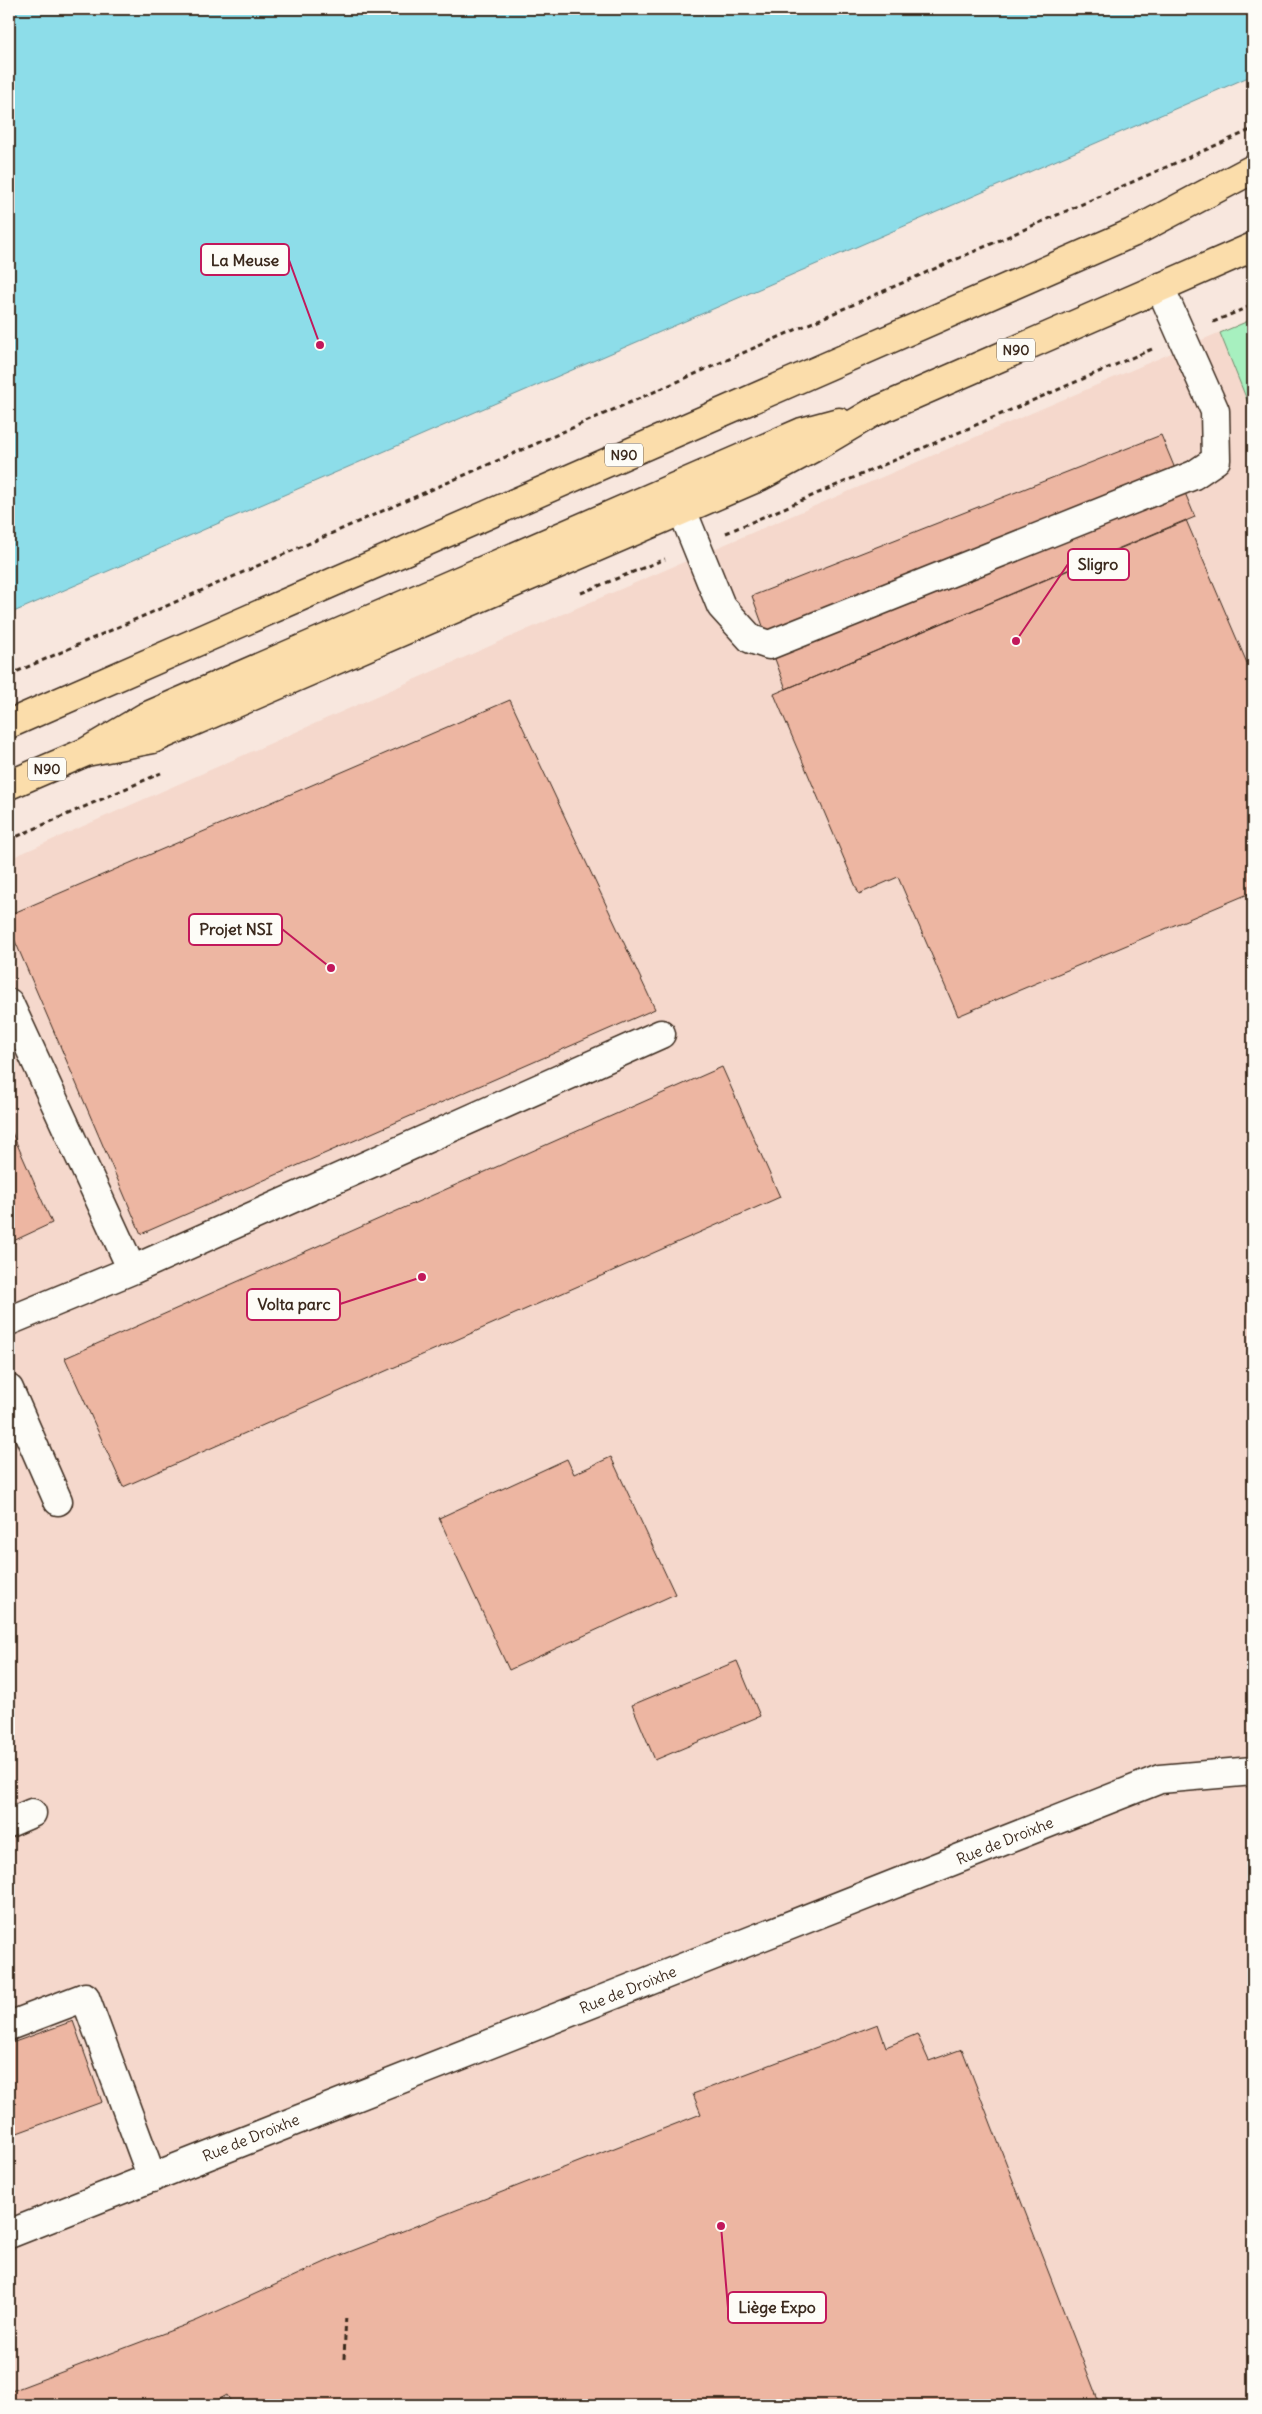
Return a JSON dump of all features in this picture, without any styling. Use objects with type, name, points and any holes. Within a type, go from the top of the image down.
[{"type":"main road","name":"N90","points":[[9,724],[1132,233],[1253,169]]},
{"type":"main road","name":"N90","points":[[9,785],[86,752],[145,716],[802,432],[872,413],[1253,247]]},
{"type":"main road","points":[[86,752],[153,739],[759,477],[872,413]]},
{"type":"street","points":[[682,510],[721,606],[751,639],[769,645],[1194,474],[1216,460],[1215,412],[1160,287]]},
{"type":"street","points":[[9,1003],[132,1270]]},
{"type":"street","points":[[9,1321],[132,1270],[660,1034]]},
{"type":"street","points":[[9,1388],[58,1501]]},
{"type":"street","name":"Rue de Droixhe","points":[[9,2234],[1160,1779],[1253,1771]]},
{"type":"street","points":[[9,2026],[85,1997],[152,2178]]},
{"type":"path","points":[[9,675],[1253,130]]},
{"type":"path","points":[[572,596],[696,546],[1253,305]]},
{"type":"path","points":[[9,840],[166,771]]},
{"type":"path","points":[[344,2360],[346,2314]]},
{"type":"shaded area","points":[[1253,318],[1253,2405],[9,2405],[9,859],[558,616]]},
{"type":"green space","points":[[1253,319],[1253,415],[1220,333]]},
{"type":"water","points":[[9,9],[1253,9],[1253,75],[9,614]]},
{"type":"building","points":[[1161,435],[1195,517],[786,689],[752,596]]},
{"type":"building","points":[[1186,520],[1253,677],[1253,892],[958,1016],[898,877],[859,894],[774,694]]},
{"type":"building","points":[[510,700],[655,1009],[141,1234],[9,927],[9,915]]},
{"type":"building","points":[[722,1067],[780,1197],[123,1487],[65,1358]]},
{"type":"building","points":[[9,1126],[52,1223],[9,1243]]},
{"type":"building","points":[[611,1457],[675,1594],[509,1670],[439,1518],[567,1459],[574,1474]]},
{"type":"building","points":[[737,1661],[760,1716],[655,1760],[632,1705]]},
{"type":"building","points":[[73,2021],[102,2102],[9,2136],[9,2044]]},
{"type":"building","points":[[878,2024],[886,2047],[917,2034],[929,2061],[962,2049],[1100,2405],[233,2405],[227,2395],[209,2405],[9,2405],[9,2392],[196,2321],[334,2258],[701,2114],[693,2094]]},
{"type":"place","name":"La Meuse","points":[[320,345]]},
{"type":"place","name":"Sligro","points":[[1016,641]]},
{"type":"place","name":"Projet NSI","points":[[331,968]]},
{"type":"place","name":"Volta parc","points":[[422,1277]]},
{"type":"place","name":"Liège Expo","points":[[721,2226]]}]
